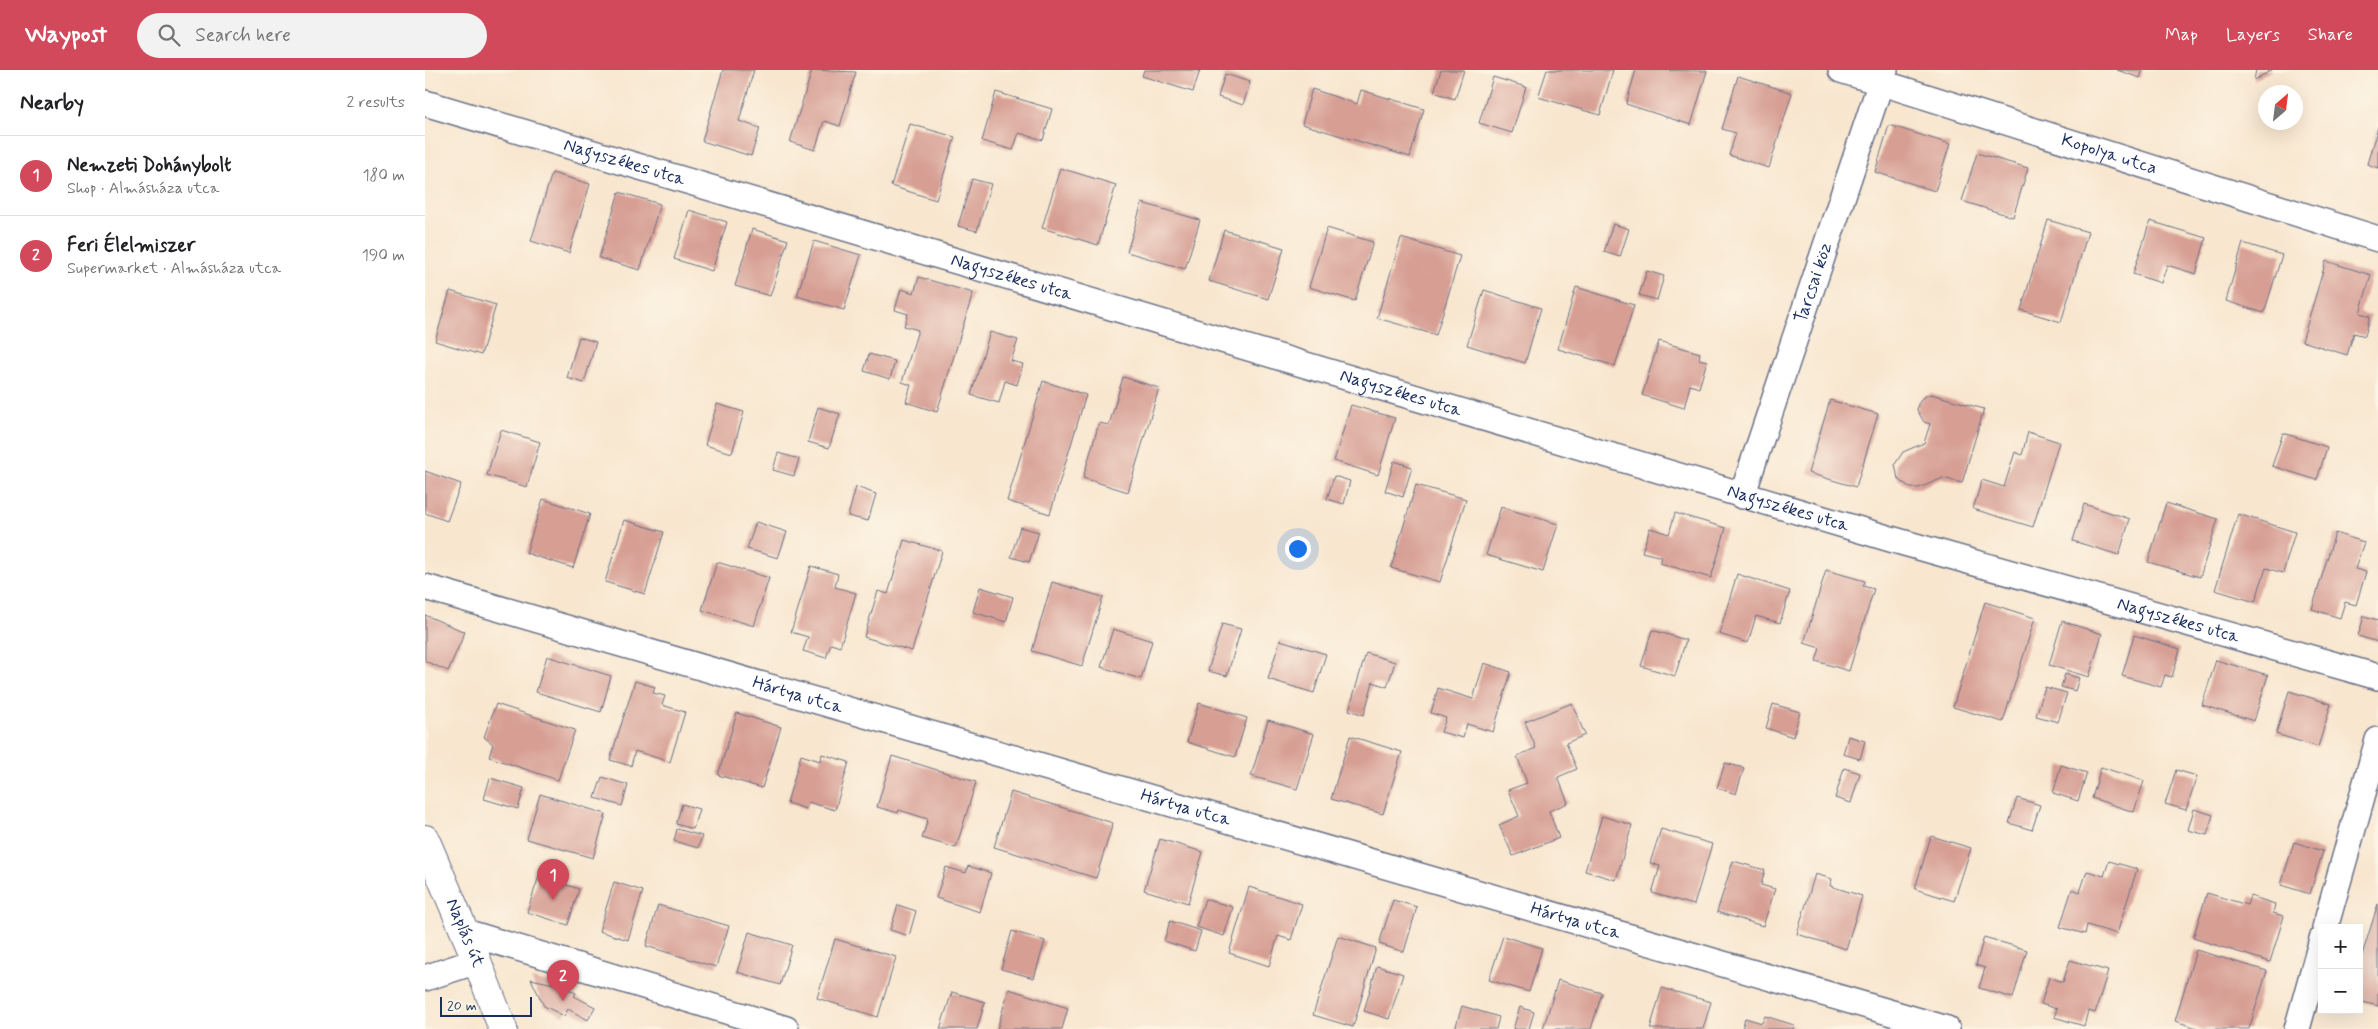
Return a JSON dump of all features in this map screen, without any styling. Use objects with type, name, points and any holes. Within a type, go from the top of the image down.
[{"type":"street","name":"Kopolya utca","points":[[1841,70],[1883,76],[2378,239]]},
{"type":"street","name":"Tarcsai köz","points":[[1742,496],[1883,76]]},
{"type":"street","name":"Nagyszékes utca","points":[[425,103],[1742,496],[2378,677]]},
{"type":"street","name":"Hártya utca","points":[[425,587],[1947,1029]]},
{"type":"street","points":[[2326,924],[2378,740]]},
{"type":"street","name":"Naplás út","points":[[425,839],[477,961],[503,1029]]},
{"type":"street","points":[[465,932],[786,1029]]},
{"type":"street","points":[[2297,1029],[2318,953]]},
{"type":"street","points":[[425,978],[477,961]]},
{"type":"building","points":[[723,70],[754,70],[739,121],[760,128],[751,156],[702,141]]},
{"type":"building","points":[[812,70],[856,72],[840,126],[824,121],[815,150],[790,142]]},
{"type":"building","points":[[1144,70],[1200,70],[1193,92],[1142,76]]},
{"type":"building","points":[[1441,70],[1464,70],[1455,99],[1434,92]]},
{"type":"building","points":[[1547,70],[1613,70],[1600,115],[1538,97]]},
{"type":"building","points":[[1636,70],[1707,71],[1691,125],[1626,104]]},
{"type":"building","points":[[2117,70],[2143,70],[2140,78]]},
{"type":"building","points":[[2256,70],[2272,70],[2254,80]]},
{"type":"building","points":[[1225,74],[1250,82],[1243,105],[1218,97]]},
{"type":"building","points":[[1738,76],[1792,93],[1769,168],[1729,155],[1736,133],[1722,129]]},
{"type":"building","points":[[1493,77],[1526,87],[1512,133],[1479,123]]},
{"type":"building","points":[[1312,89],[1357,104],[1361,90],[1424,109],[1410,157],[1302,124]]},
{"type":"building","points":[[996,92],[1052,109],[1043,140],[1019,133],[1013,150],[982,141]]},
{"type":"building","points":[[910,124],[955,137],[936,200],[891,186]]},
{"type":"building","points":[[1889,125],[1950,144],[1935,191],[1875,172]]},
{"type":"building","points":[[2378,127],[2378,168],[2367,164]]},
{"type":"building","points":[[1977,153],[2028,168],[2013,217],[1962,201]]},
{"type":"building","points":[[1060,168],[1116,185],[1098,245],[1042,228]]},
{"type":"building","points":[[552,173],[590,184],[569,253],[531,241]]},
{"type":"building","points":[[972,179],[991,184],[977,231],[958,226]]},
{"type":"building","points":[[619,192],[660,204],[640,270],[599,258]]},
{"type":"building","points":[[1142,203],[1200,220],[1185,269],[1127,252]]},
{"type":"building","points":[[689,210],[727,222],[712,271],[674,259]]},
{"type":"building","points":[[2048,220],[2088,232],[2061,322],[2021,310]]},
{"type":"building","points":[[2150,221],[2206,238],[2196,274],[2167,265],[2161,283],[2133,274]]},
{"type":"building","points":[[1613,224],[1629,229],[1620,257],[1604,252]]},
{"type":"building","points":[[1327,228],[1373,242],[1355,301],[1309,287]]},
{"type":"building","points":[[752,229],[788,240],[770,296],[735,286]]},
{"type":"building","points":[[1224,230],[1284,248],[1268,299],[1209,281]]},
{"type":"building","points":[[1401,238],[1460,256],[1436,335],[1377,318]]},
{"type":"building","points":[[814,241],[861,255],[844,310],[797,296]]},
{"type":"building","points":[[2243,243],[2282,255],[2264,313],[2226,301]]},
{"type":"building","points":[[2326,261],[2371,275],[2360,313],[2370,316],[2365,336],[2354,333],[2347,355],[2302,341]]},
{"type":"building","points":[[1647,271],[1664,276],[1657,300],[1639,295]]},
{"type":"building","points":[[919,277],[973,293],[937,412],[906,402],[911,385],[902,382],[918,330],[904,326],[908,314],[895,310],[901,289],[914,293]]},
{"type":"building","points":[[1576,287],[1634,305],[1615,366],[1558,349]]},
{"type":"building","points":[[1484,290],[1541,308],[1525,363],[1467,345]]},
{"type":"building","points":[[450,291],[496,305],[481,355],[435,341]]},
{"type":"building","points":[[990,332],[1018,340],[1011,361],[1023,364],[1017,385],[1005,381],[999,403],[971,395]]},
{"type":"building","points":[[579,337],[596,342],[584,383],[567,378]]},
{"type":"building","points":[[1659,341],[1700,353],[1699,359],[1707,361],[1699,388],[1690,385],[1684,408],[1642,395]]},
{"type":"building","points":[[869,354],[895,361],[890,379],[864,371]]},
{"type":"building","points":[[1123,377],[1159,388],[1128,492],[1083,478],[1099,423],[1109,425]]},
{"type":"building","points":[[1043,381],[1086,395],[1050,514],[1007,501]]},
{"type":"building","points":[[1931,394],[1984,409],[1962,483],[1943,478],[1919,488],[1911,488],[1898,479],[1895,464],[1903,452],[1924,443],[1930,424],[1924,422],[1917,410],[1918,404],[1923,397]]},
{"type":"building","points":[[1830,400],[1878,414],[1856,487],[1808,473]]},
{"type":"building","points":[[717,404],[744,412],[732,453],[705,445]]},
{"type":"building","points":[[1351,405],[1395,418],[1378,475],[1334,461]]},
{"type":"building","points":[[818,407],[840,414],[829,448],[808,442]]},
{"type":"building","points":[[501,430],[540,442],[527,487],[487,475]]},
{"type":"building","points":[[2028,432],[2059,442],[2033,527],[1973,509],[1982,480],[2004,487],[2015,452],[2022,455]]},
{"type":"building","points":[[2283,433],[2327,447],[2317,480],[2272,466]]},
{"type":"building","points":[[778,453],[799,459],[794,476],[773,470]]},
{"type":"building","points":[[1394,461],[1412,467],[1403,497],[1385,491]]},
{"type":"building","points":[[425,471],[461,484],[447,521],[425,513]]},
{"type":"building","points":[[1334,476],[1350,481],[1344,504],[1327,499]]},
{"type":"building","points":[[1416,485],[1466,499],[1440,582],[1391,568]]},
{"type":"building","points":[[856,487],[876,494],[868,521],[848,516]]},
{"type":"building","points":[[543,499],[590,514],[573,568],[526,553]]},
{"type":"building","points":[[2166,503],[2218,519],[2200,577],[2148,562]]},
{"type":"building","points":[[2084,504],[2130,519],[2119,555],[2073,541]]},
{"type":"building","points":[[1501,507],[1558,524],[1543,572],[1486,555]]},
{"type":"building","points":[[1675,513],[1726,528],[1711,578],[1660,563],[1662,557],[1642,552],[1650,528],[1669,534]]},
{"type":"building","points":[[2238,514],[2295,532],[2283,573],[2266,568],[2255,602],[2215,590]]},
{"type":"building","points":[[624,520],[664,532],[645,594],[605,582]]},
{"type":"building","points":[[756,522],[787,532],[778,558],[747,549]]},
{"type":"building","points":[[1020,527],[1039,532],[1029,562],[1011,557]]},
{"type":"building","points":[[2335,533],[2364,542],[2355,569],[2366,572],[2356,605],[2345,602],[2340,618],[2312,609]]},
{"type":"building","points":[[904,540],[942,551],[912,651],[864,637],[878,591],[888,594]]},
{"type":"building","points":[[717,562],[769,578],[754,626],[702,610]]},
{"type":"building","points":[[811,566],[838,574],[835,587],[856,593],[840,647],[831,644],[826,658],[803,651],[808,637],[791,632]]},
{"type":"building","points":[[1826,570],[1865,581],[1863,586],[1874,589],[1849,671],[1816,661],[1820,648],[1804,643]]},
{"type":"building","points":[[1737,574],[1790,591],[1780,623],[1756,616],[1748,643],[1719,634]]},
{"type":"building","points":[[1052,582],[1103,597],[1082,666],[1032,651]]},
{"type":"building","points":[[980,587],[1013,597],[1006,622],[973,612]]},
{"type":"building","points":[[1985,602],[2035,618],[2003,722],[1953,707]]},
{"type":"building","points":[[425,615],[465,632],[448,671],[425,661]]},
{"type":"building","points":[[2364,616],[2378,620],[2378,642],[2358,636]]},
{"type":"building","points":[[2062,621],[2102,634],[2089,677],[2049,665]]},
{"type":"building","points":[[1222,624],[1241,629],[1227,676],[1208,671]]},
{"type":"building","points":[[1113,629],[1152,641],[1141,679],[1101,667]]},
{"type":"building","points":[[1652,630],[1686,640],[1675,676],[1641,666]]},
{"type":"building","points":[[2134,635],[2180,649],[2172,677],[2165,675],[2161,687],[2122,676]]},
{"type":"building","points":[[1280,640],[1326,654],[1314,693],[1268,679]]},
{"type":"building","points":[[1366,653],[1395,662],[1387,687],[1373,682],[1364,715],[1349,710]]},
{"type":"building","points":[[547,656],[611,676],[601,712],[536,692]]},
{"type":"building","points":[[2216,660],[2268,675],[2254,721],[2202,705]]},
{"type":"building","points":[[1484,663],[1511,672],[1493,732],[1467,724],[1463,738],[1441,732],[1446,718],[1431,713],[1438,688],[1473,699]]},
{"type":"building","points":[[2065,674],[2079,678],[2075,691],[2061,687]]},
{"type":"building","points":[[635,681],[655,687],[653,693],[665,696],[662,705],[685,712],[670,762],[635,751],[631,766],[610,760]]},
{"type":"building","points":[[2045,687],[2067,693],[2058,722],[2036,716]]},
{"type":"building","points":[[2289,691],[2331,704],[2318,747],[2276,734]]},
{"type":"building","points":[[1199,703],[1247,718],[1235,757],[1187,742]]},
{"type":"building","points":[[1572,703],[1585,735],[1566,743],[1577,769],[1558,777],[1568,803],[1549,811],[1559,838],[1513,856],[1499,825],[1519,816],[1508,790],[1527,783],[1517,756],[1536,748],[1525,722]]},
{"type":"building","points":[[496,704],[575,730],[558,780],[489,757],[493,744],[484,737]]},
{"type":"building","points":[[1773,704],[1800,712],[1793,737],[1766,728]]},
{"type":"building","points":[[737,713],[781,727],[762,788],[718,775]]},
{"type":"building","points":[[1268,720],[1314,734],[1297,789],[1251,776]]},
{"type":"building","points":[[1350,736],[1402,752],[1383,814],[1331,799]]},
{"type":"building","points":[[1848,736],[1865,741],[1860,759],[1843,754]]},
{"type":"building","points":[[822,754],[849,762],[835,810],[808,802],[806,809],[787,803],[801,755],[820,761]]},
{"type":"building","points":[[892,756],[976,782],[956,848],[922,838],[928,819],[899,810],[898,813],[877,807]]},
{"type":"building","points":[[1725,763],[1744,768],[1736,794],[1717,788]]},
{"type":"building","points":[[2061,765],[2087,773],[2078,801],[2053,793]]},
{"type":"building","points":[[2101,767],[2144,781],[2134,812],[2092,798]]},
{"type":"building","points":[[1844,768],[1860,773],[1851,803],[1835,798]]},
{"type":"building","points":[[2176,770],[2197,776],[2186,810],[2165,804]]},
{"type":"building","points":[[602,777],[628,785],[622,806],[595,798]]},
{"type":"building","points":[[490,778],[524,788],[518,809],[484,799]]},
{"type":"building","points":[[1011,792],[1113,823],[1096,878],[994,847]]},
{"type":"building","points":[[540,794],[606,814],[593,858],[527,839]]},
{"type":"building","points":[[2017,798],[2040,805],[2032,830],[2009,823]]},
{"type":"building","points":[[682,804],[699,809],[693,829],[676,824]]},
{"type":"building","points":[[2194,809],[2213,815],[2207,835],[2188,830]]},
{"type":"building","points":[[1602,816],[1632,825],[1616,880],[1585,871]]},
{"type":"building","points":[[677,829],[702,836],[698,848],[674,841]]},
{"type":"building","points":[[1661,829],[1712,844],[1694,905],[1652,893],[1660,866],[1650,863]]},
{"type":"building","points":[[1931,836],[1971,848],[1954,901],[1915,889]]},
{"type":"building","points":[[1160,839],[1203,852],[1188,903],[1144,890]]},
{"type":"building","points":[[2294,842],[2323,851],[2310,894],[2281,885]]},
{"type":"building","points":[[1733,861],[1765,870],[1761,885],[1775,889],[1763,926],[1717,912]]},
{"type":"building","points":[[2109,861],[2137,869],[2117,934],[2087,925],[2085,934],[2060,927],[2072,889],[2080,892],[2087,871],[2104,876]]},
{"type":"building","points":[[968,866],[991,873],[980,912],[936,898],[946,867],[966,873]]},
{"type":"building","points":[[1815,874],[1832,879],[1830,886],[1862,896],[1846,949],[1797,934]]},
{"type":"building","points":[[539,876],[579,889],[568,925],[527,912]]},
{"type":"building","points":[[614,882],[643,891],[628,940],[599,931]]},
{"type":"building","points":[[1249,887],[1302,904],[1291,940],[1278,936],[1269,966],[1229,953]]},
{"type":"building","points":[[2207,893],[2247,905],[2250,896],[2275,904],[2273,913],[2284,916],[2270,962],[2193,938]]},
{"type":"building","points":[[1205,899],[1233,907],[1224,936],[1196,927]]},
{"type":"building","points":[[1393,900],[1417,907],[1404,952],[1379,944]]},
{"type":"building","points":[[2378,904],[2378,1006],[2363,1002],[2363,952]]},
{"type":"building","points":[[658,905],[729,926],[716,967],[646,946]]},
{"type":"building","points":[[898,905],[916,911],[909,936],[890,930]]},
{"type":"building","points":[[1170,921],[1201,931],[1195,951],[1164,941]]},
{"type":"building","points":[[1012,931],[1045,941],[1034,978],[1001,969]]},
{"type":"building","points":[[749,932],[792,945],[780,985],[737,972]]},
{"type":"building","points":[[1338,936],[1376,948],[1353,1027],[1313,1015]]},
{"type":"building","points":[[1503,936],[1542,948],[1529,992],[1489,980]]},
{"type":"building","points":[[1984,937],[2027,950],[2013,998],[1979,988],[1985,968],[1976,965]]},
{"type":"building","points":[[835,939],[896,957],[878,1017],[817,998]]},
{"type":"building","points":[[2196,950],[2267,971],[2249,1029],[2200,1029],[2175,1021]]},
{"type":"building","points":[[2070,960],[2108,971],[2095,1013],[2088,1011],[2084,1026],[2054,1017],[2057,1009],[2041,1004],[2049,977],[2063,982]]},
{"type":"building","points":[[1377,966],[1403,974],[1389,1019],[1364,1011]]},
{"type":"building","points":[[531,979],[563,986],[576,993],[574,996],[595,1007],[588,1020],[568,1009],[564,1016],[544,1006]]},
{"type":"building","points":[[1558,980],[1602,993],[1591,1029],[1543,1029]]},
{"type":"building","points":[[1662,988],[1711,1002],[1703,1029],[1650,1029]]},
{"type":"building","points":[[1009,989],[1068,1008],[1062,1029],[997,1029]]},
{"type":"building","points":[[952,992],[985,1002],[977,1029],[940,1029]]},
{"type":"building","points":[[1462,1006],[1499,1017],[1496,1029],[1455,1029]]},
{"type":"building","points":[[1520,1007],[1534,1012],[1529,1029],[1513,1029]]},
{"type":"building","points":[[1765,1016],[1794,1025],[1793,1029],[1742,1029],[1745,1018],[1762,1023]]},
{"type":"place","name":"Nemzeti Dohánybolt","points":[[553,900]]},
{"type":"place","name":"Feri Élelmiszer","points":[[563,1001]]}]
